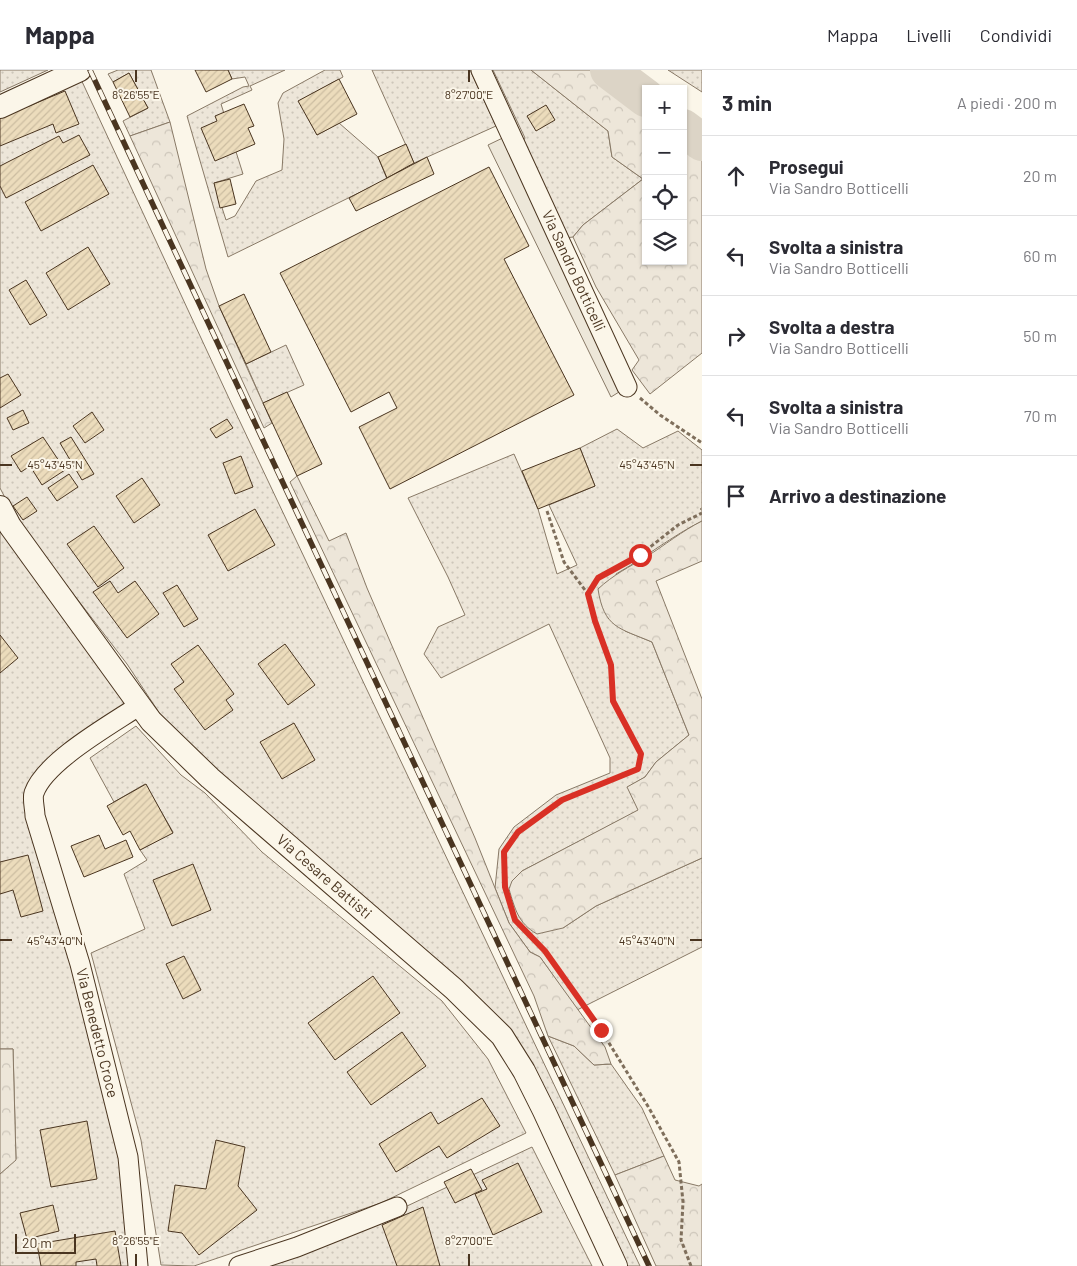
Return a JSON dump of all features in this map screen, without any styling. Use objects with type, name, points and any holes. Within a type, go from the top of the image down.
[{"type":"street","points":[[0,107],[58,75],[80,70]]},
{"type":"street","name":"Via Sandro Botticelli","points":[[481,70],[628,387]]},
{"type":"street","name":"Via Cesare Battisti","points":[[0,507],[10,526],[151,720],[210,778],[454,989],[502,1036],[524,1071],[544,1111],[616,1266]]},
{"type":"street","name":"Via Benedetto Croce","points":[[138,1266],[128,1157],[80,964],[35,816],[34,794],[43,779],[61,759],[140,705]]},
{"type":"street","points":[[239,1266],[297,1247],[398,1207]]},
{"type":"path","points":[[628,387],[660,415],[702,443]]},
{"type":"path","points":[[547,511],[564,562],[588,594],[595,621],[611,665],[613,701],[641,754],[638,769],[562,800],[518,832],[504,852],[505,887],[515,920],[545,951],[601,1030],[649,1108],[679,1162],[683,1202],[681,1240],[691,1266]]},
{"type":"path","points":[[588,594],[598,578],[640,555],[678,525],[702,513]]},
{"type":"green space","points":[[0,70],[48,70],[0,92]]},
{"type":"green space","points":[[118,70],[151,70],[170,122],[130,136],[123,121],[148,108],[129,73],[113,82],[108,74]]},
{"type":"green space","points":[[228,70],[285,70],[250,86],[252,90],[221,104],[243,174],[214,183],[226,220],[235,216],[256,181],[282,170],[284,139],[278,103],[283,93],[325,70],[340,70],[343,77],[299,101],[317,135],[339,123],[378,157],[387,179],[228,257],[187,116],[243,87],[249,86],[245,77],[232,79]]},
{"type":"green space","points":[[372,70],[470,70],[496,126],[414,163]]},
{"type":"green space","points":[[493,70],[531,70],[608,131],[612,157],[642,180],[583,225],[573,237],[565,238],[522,143],[525,138]]},
{"type":"green space","points":[[531,70],[604,70],[642,100],[642,178],[612,157],[608,131]]},
{"type":"green space","points":[[668,70],[702,70],[702,92]]},
{"type":"green space","points":[[79,75],[233,407],[640,1266],[626,1266],[533,1066],[200,757],[160,714],[127,664],[16,519],[0,488],[0,111]]},
{"type":"green space","points":[[170,122],[206,269],[219,306],[272,423],[264,428],[130,136]]},
{"type":"green space","points":[[687,136],[702,148],[702,353],[650,394],[632,370],[639,360],[596,287],[573,237],[583,225],[642,180],[642,265],[687,265]]},
{"type":"green space","points":[[286,345],[304,385],[263,403],[246,364]]},
{"type":"green space","points":[[617,429],[643,448],[678,431],[702,450],[702,508],[700,509],[702,510],[702,521],[616,574],[625,631],[652,642],[689,735],[656,762],[645,777],[628,787],[639,810],[522,871],[563,928],[596,906],[702,858],[702,947],[577,1010],[540,957],[530,952],[509,923],[495,888],[499,849],[514,827],[556,795],[610,773],[610,758],[549,624],[441,678],[424,654],[438,627],[465,615],[408,498],[514,454],[538,509],[557,574],[577,565],[549,505],[595,486],[580,448]]},
{"type":"green space","points":[[297,476],[329,541],[346,533],[367,588],[475,838],[509,923],[530,952],[540,957],[605,1047],[611,1064],[594,1065],[574,1046],[548,1036],[534,996],[290,482]]},
{"type":"green space","points":[[0,507],[140,705],[34,794],[95,1027],[138,1266],[0,1266],[0,1174],[16,1159],[13,1049],[0,1049]]},
{"type":"green space","points":[[702,521],[702,561],[656,581],[702,699],[702,858],[596,906],[563,928],[537,934],[525,925],[518,915],[509,889],[512,881],[522,871],[638,810],[627,787],[645,777],[656,762],[689,735],[652,642],[615,625],[604,612],[598,589],[615,575]]},
{"type":"green space","points":[[136,726],[181,775],[205,793],[262,852],[442,1001],[488,1059],[526,1133],[381,1203],[194,1266],[161,1265],[141,1140],[91,953],[145,929],[124,874],[147,860],[140,850],[173,832],[145,784],[114,802],[90,758]]},
{"type":"green space","points":[[548,1036],[574,1046],[594,1065],[611,1064],[642,1108],[664,1156],[615,1175]]},
{"type":"green space","points":[[0,1049],[13,1049],[16,1160],[0,1174]]},
{"type":"green space","points":[[532,1147],[592,1266],[260,1266],[333,1241]]},
{"type":"green space","points":[[664,1156],[675,1180],[699,1186],[702,1184],[702,1266],[656,1266],[615,1175]]},
{"type":"shaded area","points":[[511,134],[627,387],[611,397],[488,145]]},
{"type":"building","points":[[195,70],[228,70],[232,79],[206,92]]},
{"type":"building","points":[[129,73],[148,108],[130,117],[113,82]]},
{"type":"building","points":[[339,79],[357,114],[317,135],[298,101]]},
{"type":"building","points":[[65,91],[79,124],[56,133],[53,124],[0,146],[0,118]]},
{"type":"building","points":[[244,104],[254,126],[248,128],[255,144],[215,161],[201,128],[217,121],[215,116]]},
{"type":"building","points":[[546,105],[555,120],[536,131],[527,116]]},
{"type":"building","points":[[79,135],[90,155],[6,198],[0,186],[0,166],[59,136],[63,143]]},
{"type":"building","points":[[406,144],[414,163],[387,178],[378,157]]},
{"type":"building","points":[[427,157],[434,174],[356,211],[349,198]]},
{"type":"building","points":[[93,165],[109,194],[41,231],[25,202]]},
{"type":"building","points":[[489,167],[529,246],[504,259],[574,395],[390,489],[359,427],[397,408],[389,392],[351,412],[280,273]]},
{"type":"building","points":[[230,179],[236,204],[220,208],[214,183]]},
{"type":"building","points":[[88,247],[110,284],[68,310],[46,273]]},
{"type":"building","points":[[26,280],[47,315],[30,325],[9,290]]},
{"type":"building","points":[[244,294],[271,352],[246,364],[219,306]]},
{"type":"building","points":[[8,374],[21,395],[0,408],[0,378]]},
{"type":"building","points":[[287,392],[322,464],[297,476],[263,403]]},
{"type":"building","points":[[23,410],[29,423],[13,430],[7,418]]},
{"type":"building","points":[[92,412],[104,430],[85,443],[73,426]]},
{"type":"building","points":[[227,419],[233,428],[216,438],[210,429]]},
{"type":"building","points":[[43,437],[65,470],[42,485],[30,466],[21,472],[11,456]]},
{"type":"building","points":[[71,437],[94,474],[82,480],[60,443]]},
{"type":"building","points":[[580,448],[595,486],[538,509],[522,471]]},
{"type":"building","points":[[241,456],[253,487],[235,494],[223,463]]},
{"type":"building","points":[[69,474],[78,487],[57,501],[48,488]]},
{"type":"building","points":[[142,478],[160,505],[134,523],[116,496]]},
{"type":"building","points":[[27,497],[37,511],[23,520],[13,506]]},
{"type":"building","points":[[255,509],[275,545],[228,571],[208,535]]},
{"type":"building","points":[[94,526],[124,568],[98,587],[67,544]]},
{"type":"building","points":[[110,581],[118,593],[135,581],[159,614],[127,638],[93,592]]},
{"type":"building","points":[[177,585],[198,619],[184,627],[163,593]]},
{"type":"building","points":[[0,635],[18,658],[0,673]]},
{"type":"building","points":[[285,644],[315,685],[288,705],[258,664]]},
{"type":"building","points":[[198,645],[234,694],[226,700],[233,710],[205,730],[174,689],[184,682],[171,664]]},
{"type":"building","points":[[294,723],[315,760],[282,779],[260,742]]},
{"type":"building","points":[[146,784],[173,833],[140,850],[130,831],[123,835],[107,806]]},
{"type":"building","points":[[99,835],[105,849],[126,840],[133,857],[84,877],[71,846]]},
{"type":"building","points":[[28,855],[43,911],[21,917],[13,890],[0,894],[0,862]]},
{"type":"building","points":[[193,864],[211,910],[172,926],[153,880]]},
{"type":"building","points":[[184,956],[201,990],[183,999],[166,964]]},
{"type":"building","points":[[373,976],[400,1013],[335,1060],[308,1023]]},
{"type":"building","points":[[402,1032],[426,1066],[371,1105],[347,1072]]},
{"type":"building","points":[[482,1098],[500,1126],[447,1158],[439,1146],[396,1172],[379,1144],[431,1112],[438,1124]]},
{"type":"building","points":[[87,1121],[97,1179],[51,1187],[40,1130]]},
{"type":"building","points":[[216,1140],[245,1147],[238,1186],[257,1210],[199,1255],[182,1233],[168,1231],[175,1185],[206,1189]]},
{"type":"building","points":[[518,1163],[542,1212],[493,1235],[475,1194],[487,1189],[482,1180]]},
{"type":"building","points":[[471,1169],[482,1190],[455,1203],[444,1182]]},
{"type":"building","points":[[53,1205],[59,1231],[27,1239],[20,1213]]},
{"type":"building","points":[[423,1207],[440,1266],[397,1266],[382,1225]]},
{"type":"building","points":[[115,1231],[121,1266],[97,1266],[96,1259],[76,1262],[76,1266],[41,1266],[37,1244]]},
{"type":"waterway","points":[[609,70],[642,95]]},
{"type":"waterway","points":[[686,130],[702,142]]},
{"type":"railway","points":[[90,70],[649,1266]]},
{"type":"route","points":[[601,1030],[545,951],[515,920],[505,887],[504,852],[518,832],[562,800],[638,769],[641,754],[613,701],[611,665],[595,621],[588,594],[598,578],[640,555]]}]
